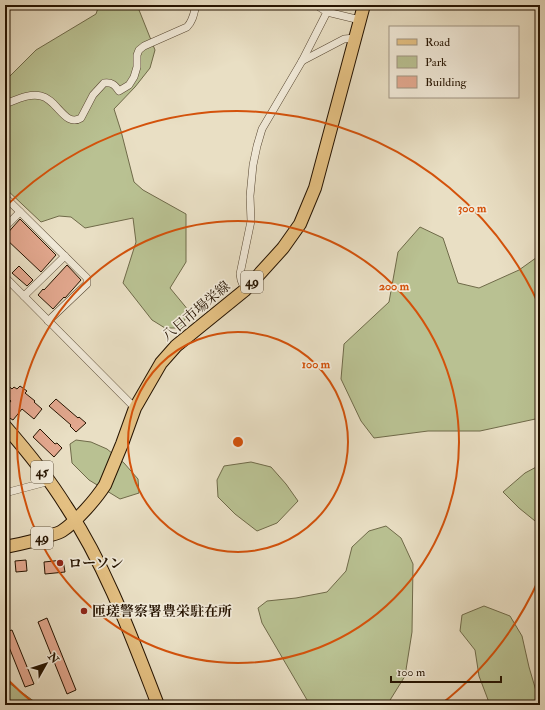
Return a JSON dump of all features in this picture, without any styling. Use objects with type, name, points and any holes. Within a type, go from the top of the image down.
[{"type":"main road","name":"八日市場栄線","points":[[5,547],[35,541],[61,532],[90,504],[105,484],[135,408],[161,363],[176,346],[245,290],[283,248],[300,224],[315,188],[364,5]]},
{"type":"main road","name":"45","points":[[5,426],[50,481],[75,520],[92,551],[115,597],[158,705]]},
{"type":"street","points":[[5,104],[28,96],[43,96],[50,100],[69,119],[77,120],[81,118],[93,95],[104,83],[110,82],[120,90],[129,85],[134,76],[139,50],[144,46],[190,24],[196,5]]},
{"type":"street","points":[[316,5],[327,12],[360,20]]},
{"type":"street","points":[[245,290],[240,274],[251,221],[250,196],[253,166],[262,129],[302,61],[327,12]]},
{"type":"street","points":[[302,61],[344,39],[355,38]]},
{"type":"street","points":[[5,197],[87,278],[87,284],[48,321]]},
{"type":"street","points":[[5,227],[20,212]]},
{"type":"street","points":[[24,296],[65,256]]},
{"type":"street","points":[[5,277],[135,408]]},
{"type":"street","points":[[5,493],[50,481]]},
{"type":"green space","points":[[99,5],[137,5],[155,50],[150,68],[135,87],[114,109],[134,182],[143,190],[186,214],[186,262],[170,288],[189,311],[181,328],[165,328],[152,320],[123,283],[136,242],[133,218],[85,228],[71,217],[59,216],[41,222],[5,188],[7,79],[36,50],[96,14]]},
{"type":"green space","points":[[420,227],[443,238],[458,283],[479,288],[519,270],[540,255],[540,418],[480,431],[428,431],[374,438],[361,421],[341,379],[344,344],[389,302],[398,252]]},
{"type":"green space","points":[[76,440],[91,442],[107,449],[124,463],[138,479],[139,493],[120,499],[89,480],[72,463],[70,444]]},
{"type":"green space","points":[[251,462],[271,467],[298,501],[277,523],[257,531],[235,514],[218,497],[217,480],[224,466]]},
{"type":"green space","points":[[540,465],[540,525],[519,508],[503,492],[525,473]]},
{"type":"green space","points":[[386,526],[401,538],[413,564],[412,632],[405,676],[387,705],[310,705],[262,623],[258,608],[267,601],[296,598],[327,592],[346,571],[352,547],[369,531]]},
{"type":"green space","points":[[484,606],[510,616],[522,636],[540,705],[490,705],[479,676],[475,650],[460,631],[462,615]]},
{"type":"green space","points":[[5,680],[39,705],[5,705]]},
{"type":"building","points":[[20,219],[56,255],[41,272],[5,238],[5,236]]},
{"type":"building","points":[[67,265],[81,280],[53,309],[38,295]]},
{"type":"building","points":[[19,266],[33,280],[27,286],[12,273]]},
{"type":"building","points":[[5,383],[12,389],[14,387],[17,389],[20,386],[27,391],[25,393],[42,409],[34,419],[22,409],[13,420],[8,417],[9,416],[5,412],[5,408],[11,401],[5,395]]},
{"type":"building","points":[[56,399],[86,423],[76,432],[70,426],[71,425],[49,406]]},
{"type":"building","points":[[40,429],[55,444],[57,443],[62,448],[54,457],[33,437]]},
{"type":"building","points":[[26,560],[27,571],[16,572],[15,561]]},
{"type":"building","points":[[63,560],[65,572],[45,574],[44,562]]},
{"type":"building","points":[[47,618],[76,690],[67,694],[38,622]]},
{"type":"building","points":[[12,630],[34,684],[25,687],[5,637],[5,632]]},
{"type":"place","name":"ローソン","points":[[60,563]]},
{"type":"place","name":"匝瑳警察署豊栄駐在所","points":[[84,611]]}]
